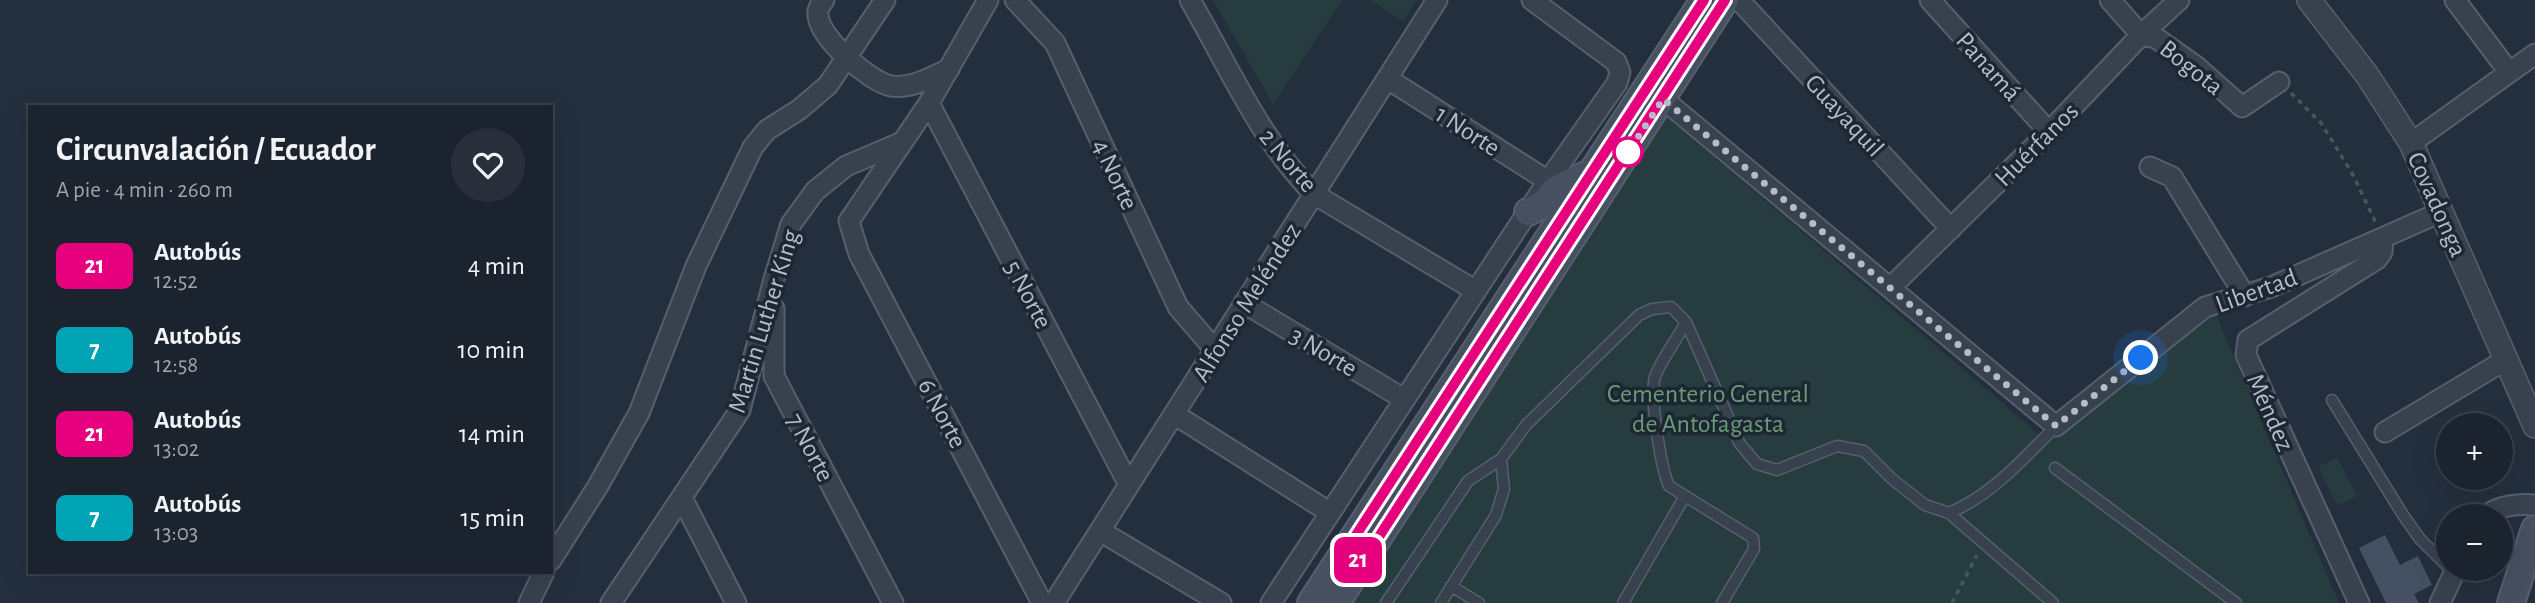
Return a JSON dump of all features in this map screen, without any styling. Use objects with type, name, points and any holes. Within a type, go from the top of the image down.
[{"type":"main road","points":[[1311,603],[1353,557],[1655,93],[1704,0]]},
{"type":"main road","points":[[1336,603],[1353,557],[1594,171],[1725,0]]},
{"type":"main road","points":[[1528,212],[1542,205],[1555,190],[1594,171]]},
{"type":"main road","points":[[2511,603],[2535,529]]},
{"type":"street","points":[[824,0],[819,6],[817,16],[828,37],[879,83],[913,85],[949,69]]},
{"type":"street","points":[[553,557],[598,486],[639,413],[696,266],[752,147],[767,131],[800,109],[828,85],[885,0]]},
{"type":"street","points":[[900,143],[929,103],[988,0]]},
{"type":"street","name":"4 Norte","points":[[1015,0],[1055,43],[1178,307],[1215,350]]},
{"type":"street","name":"2 Norte","points":[[1190,0],[1231,79],[1268,139],[1294,174],[1314,194],[1476,291]]},
{"type":"street","name":"Alfonso Meléndez","points":[[1054,603],[1437,0]]},
{"type":"street","points":[[1271,603],[1548,181],[1617,83],[1620,72],[1616,62],[1532,0]]},
{"type":"street","name":"Guayaquil","points":[[1739,0],[1951,229]]},
{"type":"street","name":"Panamá","points":[[1930,0],[2049,132]]},
{"type":"street","name":"Bogota","points":[[2110,0],[2141,35],[2156,38],[2197,67],[2242,107],[2279,82]]},
{"type":"street","name":"Huérfanos","points":[[1891,287],[2179,0]]},
{"type":"street","name":"Covadonga","points":[[2309,0],[2367,75],[2411,143],[2535,426]]},
{"type":"street","points":[[2455,0],[2509,72]]},
{"type":"street","points":[[2411,143],[2535,54]]},
{"type":"street","name":"1 Norte","points":[[1388,79],[1548,181]]},
{"type":"street","points":[[1655,93],[2056,426]]},
{"type":"street","name":"5 Norte","points":[[929,103],[1129,485]]},
{"type":"street","name":"6 Norte","points":[[900,143],[849,221],[859,254],[1042,603]]},
{"type":"street","name":"Martin Luther King","points":[[611,603],[740,411],[791,224],[815,191],[846,166],[900,143]]},
{"type":"street","points":[[2150,167],[2172,177],[2245,296]]},
{"type":"street","name":"Libertad","points":[[2056,426],[2205,307],[2272,287],[2441,212]]},
{"type":"street","name":"Méndez","points":[[2358,603],[2245,349],[2248,340],[2377,259],[2382,252],[2383,238]]},
{"type":"street","name":"7 Norte","points":[[774,279],[774,376],[893,603]]},
{"type":"street","name":"3 Norte","points":[[1244,303],[1404,399]]},
{"type":"street","points":[[2385,432],[2507,359]]},
{"type":"street","points":[[1174,414],[1329,512]]},
{"type":"street","points":[[682,498],[736,603]]},
{"type":"street","points":[[2513,506],[2535,505]]},
{"type":"street","points":[[1100,531],[1221,603]]},
{"type":"street","points":[[1316,533],[1353,557]]},
{"type":"street","points":[[528,603],[543,574]]},
{"type":"street","points":[[2440,603],[2448,581]]},
{"type":"lane","points":[[1386,603],[1468,481],[1502,458],[1526,425],[1639,315],[1652,309],[1671,307],[1686,322],[1741,444],[1757,464],[1777,470],[1837,446],[1864,451],[1924,505],[1949,513],[2053,603]]},
{"type":"lane","points":[[1686,322],[1655,375],[1653,396],[1665,477],[1669,486],[1753,538],[1755,543],[1722,603]]},
{"type":"lane","points":[[2332,400],[2414,531],[2436,556]]},
{"type":"lane","points":[[1949,513],[1971,504],[1999,482],[2056,426]]},
{"type":"lane","points":[[1441,603],[1496,515],[1504,489],[1502,458]]},
{"type":"lane","points":[[2055,468],[2236,603]]},
{"type":"lane","points":[[1623,603],[1685,496]]},
{"type":"lane","points":[[1451,586],[1479,603]]},
{"type":"path","points":[[2279,82],[2321,123],[2352,173],[2383,238]]},
{"type":"path","points":[[1952,603],[1976,557],[1981,540]]},
{"type":"green space","points":[[1213,0],[1342,0],[1273,104]]},
{"type":"green space","points":[[1370,0],[1417,0],[1403,21]]},
{"type":"green space","name":"Cementerio General de Antofagasta","points":[[1664,114],[2047,441],[2215,313],[2339,603],[1353,603]]},
{"type":"green space","points":[[2337,457],[2357,496],[2338,506],[2318,467]]},
{"type":"building","points":[[2385,535],[2400,565],[2418,556],[2432,585],[2414,594],[2419,603],[2386,603],[2359,548]]},
{"type":"bus line","name":"21","points":[[1704,0],[1345,552],[1362,563],[1725,0]]},
{"type":"route","points":[[1628,152],[1623,160],[1663,99],[2056,426],[2141,358]]}]
